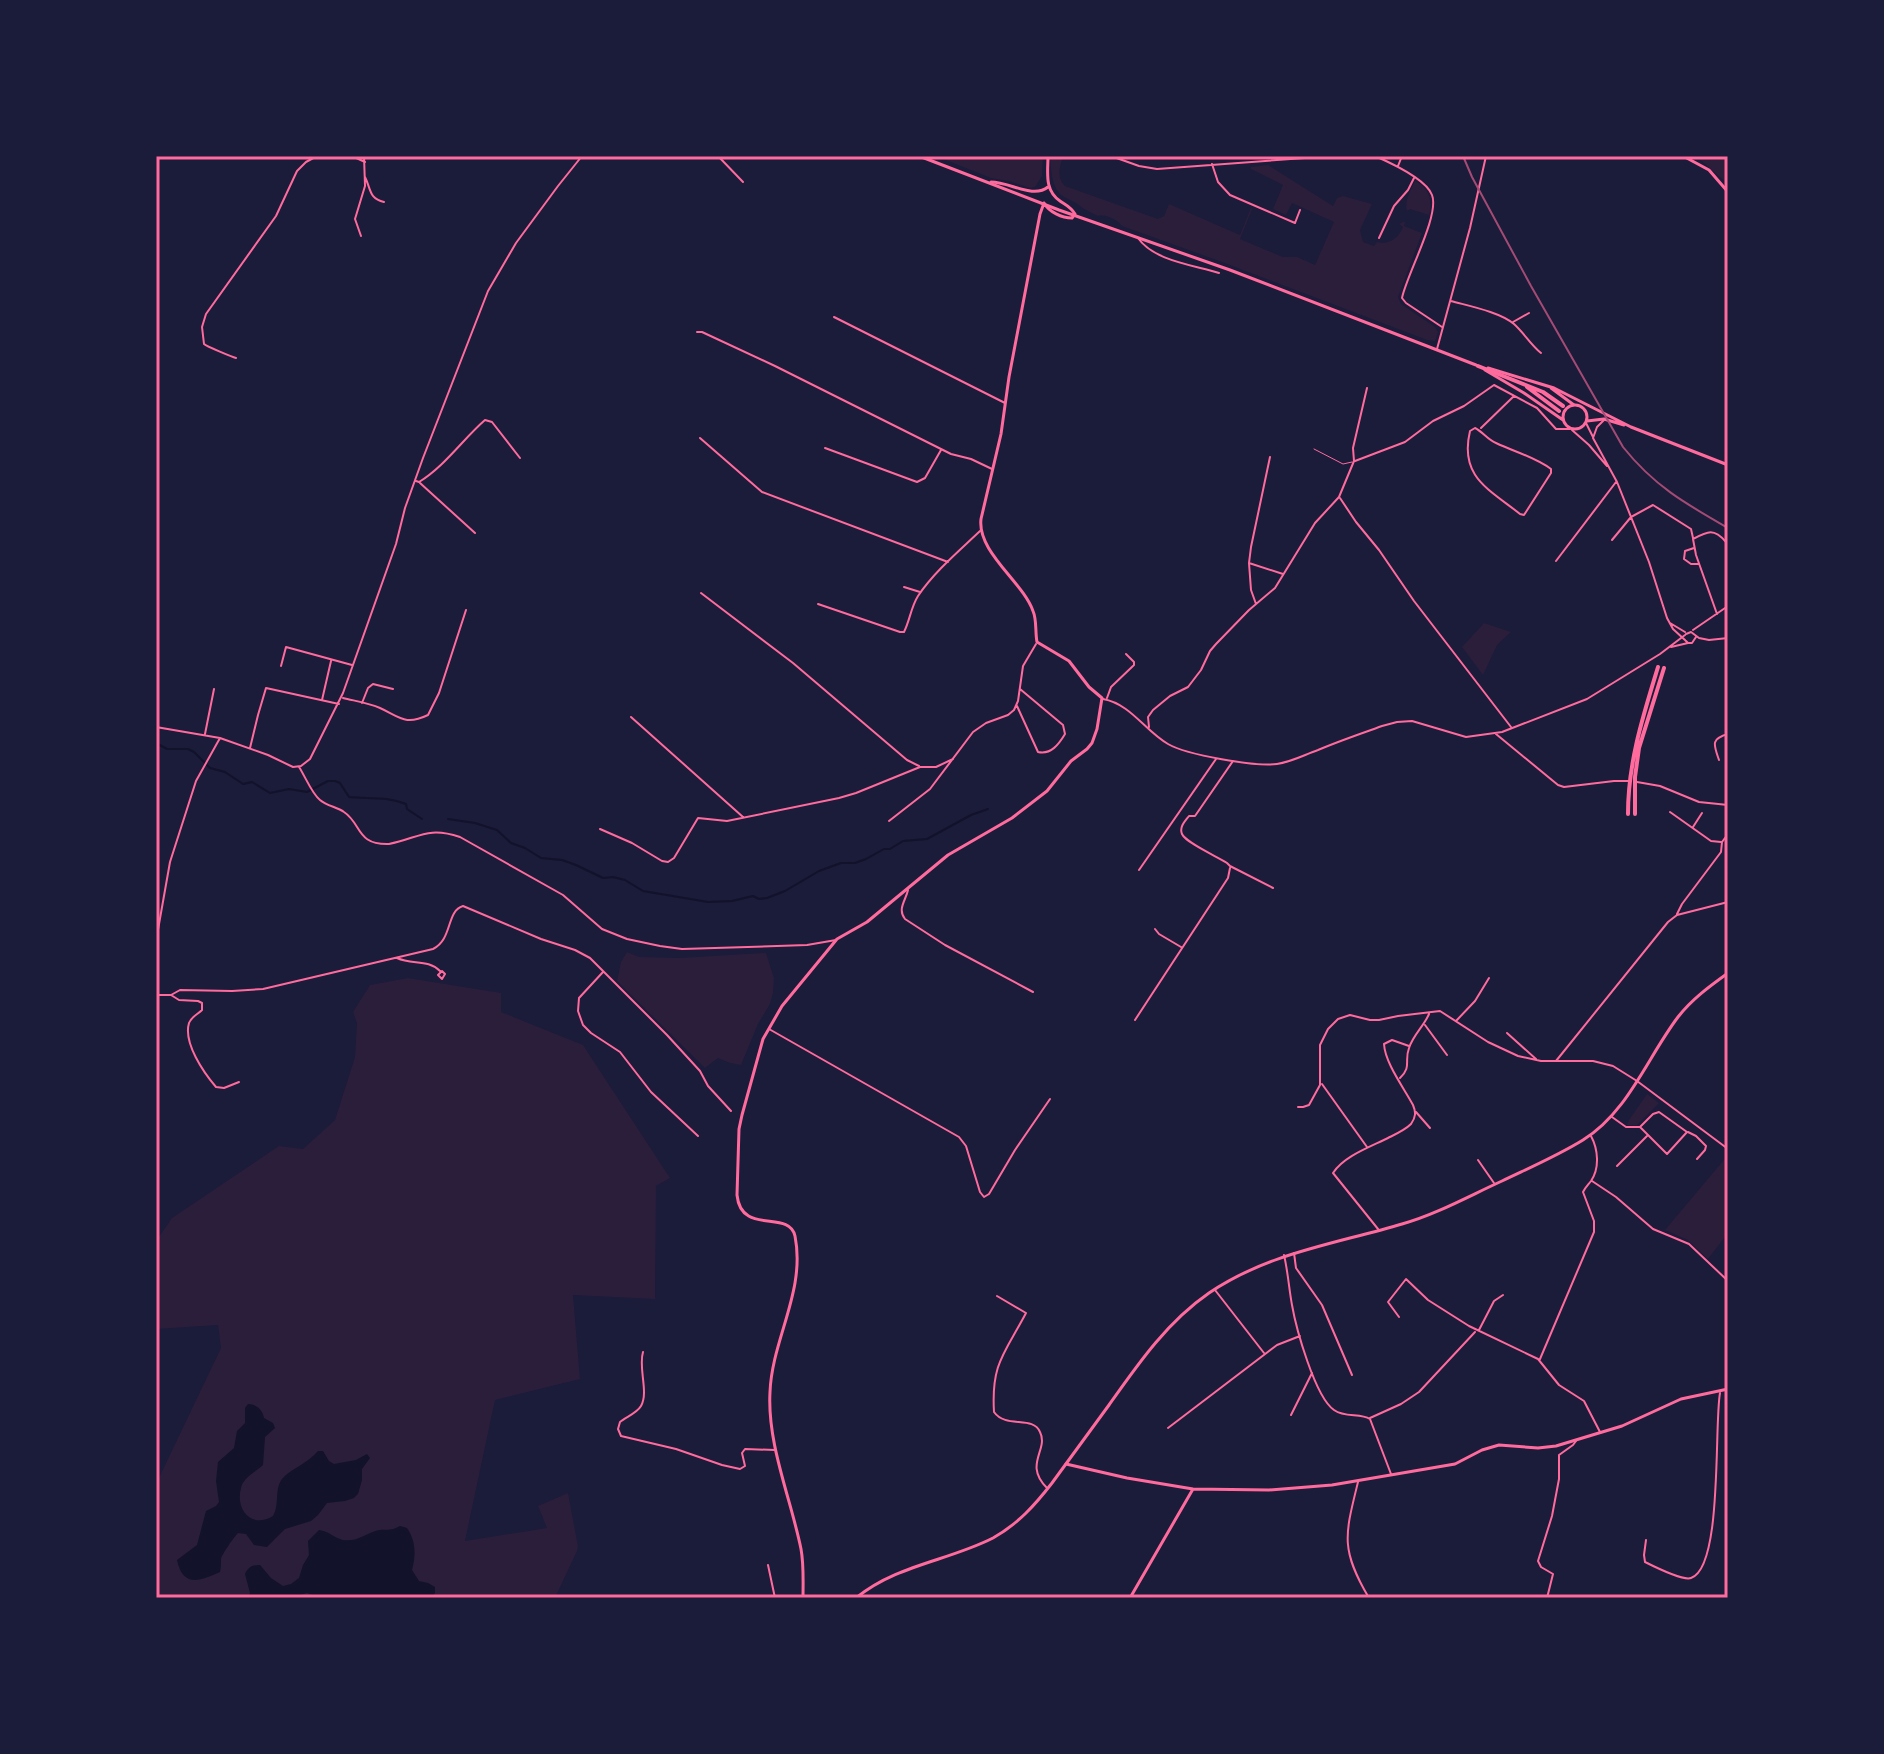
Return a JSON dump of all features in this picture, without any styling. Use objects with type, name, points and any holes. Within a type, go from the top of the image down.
[{"type":"highway","points":[[1478,366],[1543,392],[1563,406]]},
{"type":"highway","points":[[1522,384],[1559,411]]},
{"type":"highway","points":[[1628,814],[1634,747],[1661,668]]},
{"type":"highway","points":[[1635,814],[1635,777],[1647,713]]},
{"type":"street","points":[[236,358],[205,345],[202,327],[206,314],[276,216],[297,171],[317,156]]},
{"type":"street","points":[[352,156],[365,162]]},
{"type":"street","points":[[361,236],[355,219],[365,186],[364,156]]},
{"type":"street","points":[[156,727],[220,738],[293,767],[306,762],[313,754],[342,698],[396,544],[405,508],[480,312],[516,243],[582,156]]},
{"type":"street","points":[[718,156],[743,182]]},
{"type":"street","points":[[919,156],[1230,270],[1436,351],[1544,384],[1631,427]]},
{"type":"street","points":[[1048,156],[1048,184],[1054,196],[1073,209],[1075,215]]},
{"type":"street","points":[[1111,156],[1151,168],[1332,156]]},
{"type":"street","points":[[1375,156],[1414,177],[1433,196],[1430,223],[1402,298],[1442,327]]},
{"type":"street","points":[[1397,168],[1402,156]]},
{"type":"street","points":[[1436,351],[1486,156]]},
{"type":"street","points":[[1683,156],[1709,170],[1728,192]]},
{"type":"street","points":[[1212,164],[1221,187],[1235,198],[1295,223],[1300,210]]},
{"type":"street","points":[[365,176],[370,193],[378,201],[384,202]]},
{"type":"street","points":[[1379,238],[1394,206],[1408,190],[1414,177]]},
{"type":"street","points":[[986,182],[1005,183],[1037,192],[1044,191],[1048,184]]},
{"type":"street","points":[[1019,688],[1063,725],[1064,735],[1056,747],[1046,753],[1038,752],[1017,706],[1019,688],[1025,661],[1037,642],[1032,608],[992,552],[981,531],[1044,203]]},
{"type":"street","points":[[1138,237],[1144,246],[1162,256],[1219,273]]},
{"type":"street","points":[[1450,300],[1512,323],[1541,353]]},
{"type":"street","points":[[1512,323],[1529,313]]},
{"type":"street","points":[[834,317],[1006,404]]},
{"type":"street","points":[[697,332],[763,360],[956,456],[994,470]]},
{"type":"street","points":[[1478,366],[1563,421],[1609,468]]},
{"type":"street","points":[[1544,384],[1585,410],[1586,422],[1617,482],[1653,573],[1673,629],[1674,643]]},
{"type":"street","points":[[1354,461],[1405,442],[1431,422],[1464,406],[1493,385],[1538,410],[1555,429],[1580,429],[1586,422],[1604,419],[1728,465]]},
{"type":"street","points":[[1149,728],[1148,717],[1153,710],[1189,685],[1212,648],[1273,591],[1315,523],[1339,497],[1354,461],[1353,448],[1367,388]]},
{"type":"street","points":[[1479,429],[1495,443],[1551,469],[1524,515],[1477,479],[1468,459],[1469,434],[1473,428],[1479,429],[1494,418],[1515,396]]},
{"type":"street","points":[[1559,430],[1565,410],[1577,405],[1593,407]]},
{"type":"street","points":[[1593,438],[1604,419]]},
{"type":"street","points":[[417,481],[458,449],[485,420],[492,422],[520,458]]},
{"type":"street","points":[[700,438],[762,492],[948,562]]},
{"type":"street","points":[[825,448],[917,482],[924,479],[942,449]]},
{"type":"street","points":[[1256,604],[1251,590],[1249,563],[1270,457]]},
{"type":"street","points":[[417,481],[475,533]]},
{"type":"street","points":[[1556,561],[1617,482]]},
{"type":"street","points":[[1339,497],[1512,728]]},
{"type":"street","points":[[1612,540],[1631,517],[1653,505],[1691,529],[1694,548],[1717,614]]},
{"type":"street","points":[[818,604],[902,632],[921,592],[981,531]]},
{"type":"street","points":[[1693,539],[1712,532],[1719,534],[1726,542]]},
{"type":"street","points":[[1694,548],[1685,551],[1684,559],[1691,564],[1699,564]]},
{"type":"street","points":[[1249,563],[1284,575]]},
{"type":"street","points":[[904,587],[921,592]]},
{"type":"street","points":[[701,593],[793,663],[920,767]]},
{"type":"street","points":[[1037,642],[1068,660],[1089,687],[1104,699],[1122,706],[1172,747],[1216,758],[1268,765],[1279,764],[1401,721],[1417,722],[1462,736],[1495,734],[1585,700],[1677,644],[1728,606]]},
{"type":"street","points":[[342,698],[381,708],[406,721],[428,715],[439,693],[466,610]]},
{"type":"street","points":[[1669,623],[1686,637]]},
{"type":"street","points":[[1694,642],[1702,625]]},
{"type":"street","points":[[1673,629],[1694,642],[1728,638]]},
{"type":"street","points":[[1667,649],[1686,637],[1709,640]]},
{"type":"street","points":[[281,666],[286,647],[353,666]]},
{"type":"street","points":[[299,766],[322,802],[345,813],[361,834],[374,842],[389,844],[431,832],[464,839],[560,893],[602,929],[627,939],[679,949],[807,945],[837,939],[867,922],[948,855],[1012,818],[1047,791],[1071,761],[1092,743],[1104,699],[1111,687],[1134,665],[1126,654]]},
{"type":"street","points":[[322,700],[331,660]]},
{"type":"street","points":[[362,703],[373,684],[393,689]]},
{"type":"street","points":[[250,749],[266,688],[339,704]]},
{"type":"street","points":[[204,736],[214,689]]},
{"type":"street","points":[[889,821],[930,789],[973,732],[986,723],[1010,714],[1017,706]]},
{"type":"street","points":[[631,717],[744,818]]},
{"type":"street","points":[[1495,734],[1558,785],[1566,787],[1625,781],[1660,786],[1699,802],[1728,805]]},
{"type":"street","points":[[1719,760],[1714,745],[1720,736],[1728,734]]},
{"type":"street","points":[[156,941],[169,865],[194,788],[220,738]]},
{"type":"street","points":[[1139,870],[1216,758]]},
{"type":"street","points":[[600,829],[668,862],[674,858],[698,818],[724,821],[847,796],[920,767],[934,767],[953,759]]},
{"type":"street","points":[[1233,760],[1195,816],[1189,816],[1181,829],[1182,834],[1188,841],[1230,866],[1273,888]]},
{"type":"street","points":[[1670,812],[1713,842],[1722,842]]},
{"type":"street","points":[[1692,828],[1702,813]]},
{"type":"street","points":[[1556,1061],[1664,926],[1677,915],[1721,852],[1722,842],[1728,834]]},
{"type":"street","points":[[1135,1020],[1228,878],[1230,866]]},
{"type":"street","points":[[909,888],[901,909],[907,920],[945,945],[1033,992]]},
{"type":"street","points":[[1677,915],[1728,902]]},
{"type":"street","points":[[156,995],[171,995],[180,990],[263,989],[439,947],[454,912],[461,906],[590,958],[698,1068],[708,1086],[731,1111]]},
{"type":"street","points":[[1155,929],[1183,948]]},
{"type":"street","points":[[803,1598],[801,1549],[776,1450],[770,1412],[770,1389],[776,1357],[796,1284],[795,1234],[789,1226],[744,1214],[738,1205],[739,1129],[768,1029],[790,996],[837,939]]},
{"type":"street","points":[[397,958],[423,962],[440,971]]},
{"type":"street","points":[[604,972],[579,998],[578,1009],[583,1025],[617,1049],[651,1092],[698,1136]]},
{"type":"street","points":[[856,1598],[892,1575],[996,1536],[1024,1516],[1048,1489],[1147,1352],[1182,1315],[1215,1290],[1250,1269],[1284,1255],[1433,1213],[1591,1135],[1611,1116],[1637,1081],[1682,1012],[1728,973]]},
{"type":"street","points":[[1454,1022],[1475,1001],[1489,978]]},
{"type":"street","points":[[171,995],[203,1005],[190,1021],[189,1040],[191,1050],[213,1084],[222,1089],[239,1082]]},
{"type":"street","points":[[1298,1107],[1309,1105],[1321,1083],[1319,1046],[1339,1017],[1350,1015],[1381,1020],[1440,1011],[1454,1022],[1523,1058],[1604,1063],[1620,1070],[1728,1149]]},
{"type":"street","points":[[1399,1079],[1407,1070],[1409,1046],[1430,1013]]},
{"type":"street","points":[[1425,1025],[1447,1055]]},
{"type":"street","points":[[768,1029],[959,1137],[966,1146],[984,1197],[989,1194],[1050,1099]]},
{"type":"street","points":[[1507,1033],[1537,1060]]},
{"type":"street","points":[[1409,1046],[1392,1040],[1384,1044],[1384,1053],[1415,1111],[1430,1128]]},
{"type":"street","points":[[1321,1083],[1368,1148]]},
{"type":"street","points":[[1379,1230],[1333,1173],[1344,1162],[1406,1128],[1413,1121],[1415,1111]]},
{"type":"street","points":[[1611,1116],[1626,1127],[1640,1127],[1659,1112],[1706,1146],[1697,1159]]},
{"type":"street","points":[[1640,1127],[1667,1154],[1687,1132]]},
{"type":"street","points":[[1539,1360],[1594,1232],[1594,1221],[1583,1192],[1592,1180],[1597,1161],[1591,1135]]},
{"type":"street","points":[[1617,1166],[1648,1135]]},
{"type":"street","points":[[1478,1160],[1494,1184]]},
{"type":"street","points":[[1592,1180],[1653,1229],[1689,1244],[1728,1281]]},
{"type":"street","points":[[1294,1252],[1296,1268],[1322,1305],[1352,1375]]},
{"type":"street","points":[[1284,1255],[1292,1307],[1312,1372],[1325,1399],[1334,1410],[1343,1414],[1369,1418],[1419,1392],[1477,1331],[1494,1301],[1503,1295]]},
{"type":"street","points":[[1399,1317],[1388,1302],[1406,1279],[1424,1296],[1477,1331],[1539,1360],[1559,1385],[1584,1401],[1600,1432]]},
{"type":"street","points":[[1215,1290],[1265,1354]]},
{"type":"street","points":[[997,1296],[1026,1313],[996,1370],[994,1412],[1000,1419],[1031,1424],[1038,1429],[1041,1439],[1036,1471],[1048,1489]]},
{"type":"street","points":[[1168,1428],[1265,1354],[1284,1341],[1300,1336]]},
{"type":"street","points":[[643,1352],[640,1359],[643,1403],[620,1422],[618,1429],[621,1436],[740,1469],[745,1468],[742,1453],[745,1449],[776,1450]]},
{"type":"street","points":[[1291,1415],[1312,1372]]},
{"type":"street","points":[[1066,1464],[1193,1489],[1269,1490],[1358,1481],[1455,1464],[1499,1445],[1545,1447],[1576,1440],[1626,1424],[1674,1402],[1728,1389]]},
{"type":"street","points":[[1646,1540],[1645,1562],[1679,1576],[1693,1577],[1705,1561],[1710,1546],[1715,1498],[1721,1391]]},
{"type":"street","points":[[1369,1418],[1391,1475]]},
{"type":"street","points":[[1547,1598],[1553,1574],[1541,1567],[1538,1561],[1553,1511],[1559,1479],[1559,1455],[1576,1440]]},
{"type":"street","points":[[1358,1481],[1349,1521],[1347,1550],[1369,1598]]},
{"type":"street","points":[[1130,1598],[1193,1489]]},
{"type":"street","points":[[768,1565],[775,1598]]},
{"type":"lane","points":[[1314,449],[1343,464],[1354,461]]},
{"type":"shaded area","points":[[936,156],[1043,156],[1042,176],[1035,187],[1030,188],[991,178]]},
{"type":"shaded area","points":[[1050,156],[1063,156],[1060,175],[1065,186],[1158,219],[1164,216],[1169,204],[1240,235],[1251,208],[1240,239],[1283,257],[1297,257],[1315,265],[1334,222],[1292,203],[1286,215],[1273,209],[1283,185],[1251,167],[1268,165],[1333,206],[1337,198],[1343,196],[1372,204],[1360,230],[1363,242],[1374,246],[1377,242],[1393,240],[1401,231],[1403,227],[1399,224],[1403,222],[1404,226],[1422,233],[1398,297],[1401,304],[1435,327],[1438,332],[1435,341],[1122,226],[1108,217],[1098,216],[1059,193],[1053,181]]},
{"type":"shaded area","points":[[1696,156],[1728,156],[1728,184]]},
{"type":"shaded area","points":[[1415,181],[1429,195],[1429,215],[1410,209],[1407,211],[1407,200]]},
{"type":"shaded area","points":[[1484,623],[1511,632],[1497,645],[1483,675],[1462,647]]},
{"type":"shaded area","points":[[627,952],[639,957],[679,958],[766,953],[774,978],[773,993],[741,1065],[718,1058],[705,1068],[617,981],[621,962]]},
{"type":"shaded area","points":[[408,978],[501,993],[501,1012],[583,1045],[670,1178],[656,1186],[655,1299],[573,1295],[580,1379],[495,1400],[465,1541],[547,1528],[538,1506],[568,1493],[577,1551],[555,1598],[156,1598],[156,1484],[221,1348],[218,1325],[156,1329],[156,1241],[172,1218],[279,1146],[303,1149],[335,1120],[355,1057],[357,1023],[353,1012],[370,985]]},
{"type":"shaded area","points":[[1647,1094],[1659,1103],[1637,1125],[1627,1125],[1629,1120]]},
{"type":"shaded area","points":[[1728,1155],[1728,1233],[1708,1259],[1688,1240],[1665,1230]]},
{"type":"shaded area","points":[[248,1404],[259,1408],[275,1428],[265,1437],[263,1465],[242,1484],[240,1496],[243,1510],[252,1519],[273,1516],[282,1479],[318,1451],[323,1451],[334,1464],[356,1460],[367,1454],[370,1458],[362,1469],[362,1480],[354,1498],[327,1503],[311,1521],[285,1529],[267,1547],[254,1545],[246,1534],[238,1533],[222,1557],[220,1572],[193,1580],[183,1575],[177,1560],[197,1545],[206,1511],[219,1502],[216,1481],[218,1462],[234,1448],[237,1431],[245,1423]]},
{"type":"shaded area","points":[[400,1526],[407,1528],[414,1543],[412,1570],[419,1581],[435,1587],[431,1598],[320,1598],[307,1593],[291,1598],[248,1598],[250,1593],[245,1574],[249,1568],[260,1565],[283,1586],[291,1584],[299,1578],[309,1555],[308,1541],[319,1530],[348,1540]]},
{"type":"waterway","points":[[156,743],[167,749],[188,749],[210,768],[225,772],[243,784],[252,782],[270,793],[289,789],[307,792],[328,781],[335,781],[340,783],[349,797],[399,801],[422,819]]},
{"type":"waterway","points":[[448,819],[497,830],[511,843],[541,858],[562,860],[603,878],[625,880],[643,891],[708,902],[753,896],[767,898],[819,871],[841,863],[855,863],[903,841],[927,839],[988,809]]},
{"type":"railway","points":[[1463,156],[1531,286],[1623,447],[1659,483],[1728,528]]}]
